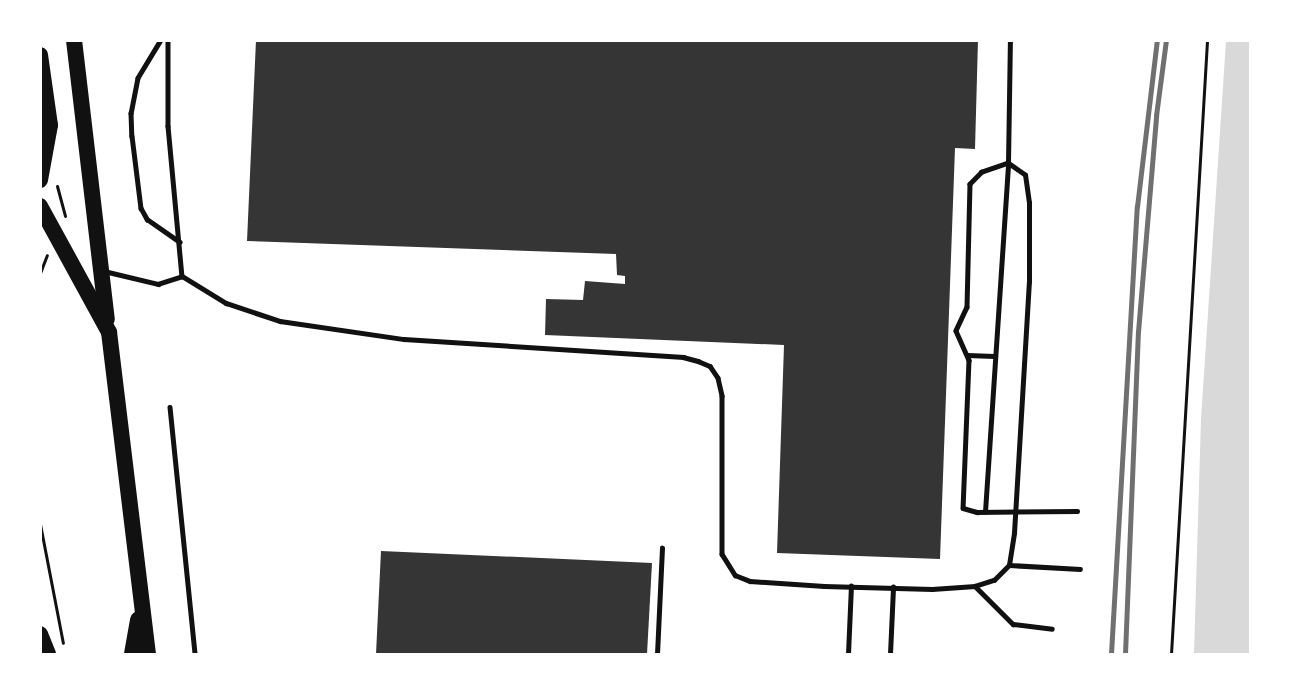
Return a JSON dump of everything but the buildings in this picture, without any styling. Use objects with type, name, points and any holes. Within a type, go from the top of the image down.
[{"type":"highway","points":[[74,40],[148,654]]},
{"type":"highway","points":[[40,55],[50,125],[40,180]]},
{"type":"highway","points":[[40,206],[109,332]]},
{"type":"highway","points":[[132,654],[141,606]]},
{"type":"highway","points":[[40,634],[48,654]]},
{"type":"lane","points":[[161,40],[138,78],[131,113],[132,136],[141,208],[147,219],[180,242]]},
{"type":"lane","points":[[168,40],[168,126],[182,276]]},
{"type":"lane","points":[[985,512],[1008,163],[1010,40]]},
{"type":"lane","points":[[101,270],[158,284],[182,276],[226,303],[280,321],[404,339],[684,357],[710,366],[718,378],[722,396],[722,554],[726,566],[735,575],[750,581],[851,586],[975,586],[994,580],[1009,566],[1014,512],[1029,282],[1029,203],[1025,175],[1008,163]]},
{"type":"lane","points":[[1008,163],[981,172],[970,184],[967,307],[956,331],[967,355],[963,508],[985,512],[1014,512],[1030,509],[1077,511]]},
{"type":"lane","points":[[967,355],[994,356]]},
{"type":"lane","points":[[170,407],[195,654]]},
{"type":"lane","points":[[657,654],[662,548]]},
{"type":"lane","points":[[1009,566],[1080,569]]},
{"type":"lane","points":[[848,654],[851,586]]},
{"type":"lane","points":[[975,586],[1013,624],[1052,629]]},
{"type":"lane","points":[[890,654],[893,587]]},
{"type":"path","points":[[1171,654],[1207,40]]},
{"type":"path","points":[[63,197],[66,213]]},
{"type":"path","points":[[40,273],[47,255]]},
{"type":"path","points":[[40,524],[65,649]]},
{"type":"shaded area","points":[[1226,41],[1250,41],[1250,654],[1194,654],[1201,419]]},
{"type":"railway","points":[[1111,654],[1137,207],[1157,40]]},
{"type":"railway","points":[[1125,654],[1138,332],[1156,116],[1166,40]]}]
